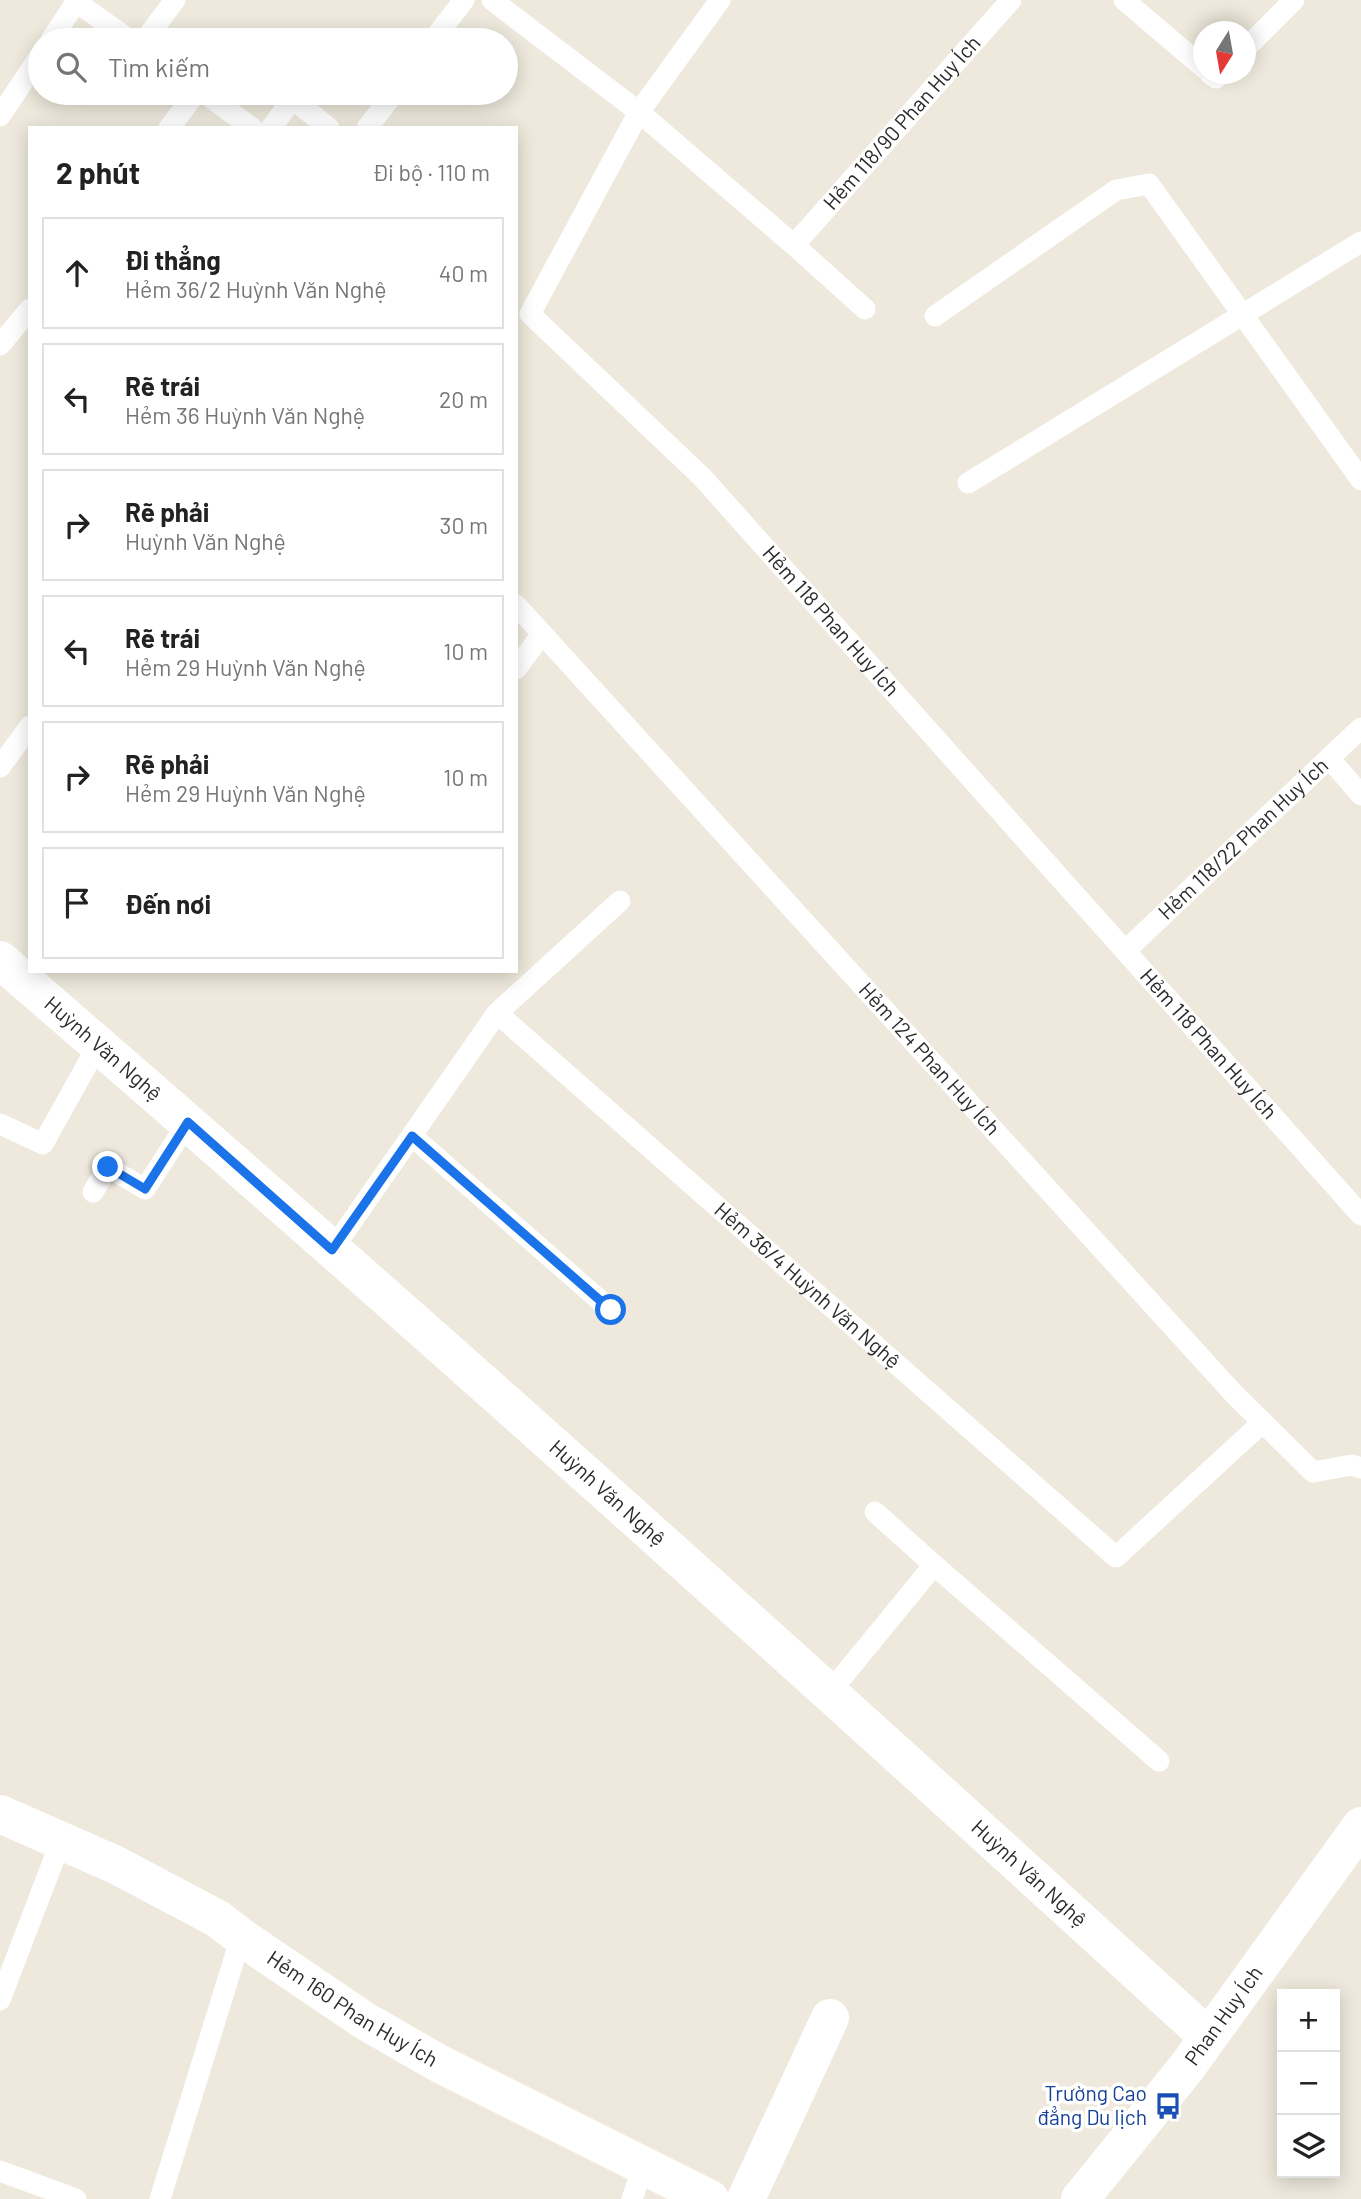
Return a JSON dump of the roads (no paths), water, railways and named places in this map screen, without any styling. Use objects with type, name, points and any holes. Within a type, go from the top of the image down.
[{"type":"street","name":"Huỳnh Văn Nghệ","points":[[0,960],[188,1122],[830,1692],[1209,2037]]},
{"type":"street","name":"Hẻm 160 Phan Huy Ích","points":[[0,1814],[116,1865],[218,1919],[365,2021],[638,2183],[710,2199]]},
{"type":"street","name":"Phan Huy Ích","points":[[1080,2199],[1187,2067],[1361,1826]]},
{"type":"street","points":[[746,2199],[830,2018]]},
{"type":"lane","points":[[154,28],[175,0]]},
{"type":"lane","points":[[442,28],[464,0]]},
{"type":"lane","points":[[492,0],[639,112],[794,245],[865,310]]},
{"type":"lane","name":"Hẻm 118 Phan Huy Ích","points":[[720,0],[639,112],[523,310],[702,477],[1361,1215]]},
{"type":"lane","name":"Hẻm 118/90 Phan Huy Ích","points":[[794,245],[1011,0]]},
{"type":"lane","points":[[1124,0],[1193,59]]},
{"type":"lane","points":[[1256,37],[1294,0]]},
{"type":"lane","points":[[58,28],[74,1],[114,28]]},
{"type":"lane","points":[[0,116],[28,74]]},
{"type":"lane","points":[[171,126],[187,105]]},
{"type":"lane","points":[[221,105],[245,123]]},
{"type":"lane","points":[[272,126],[288,105]]},
{"type":"lane","points":[[300,105],[326,126]]},
{"type":"lane","points":[[369,126],[385,105]]},
{"type":"lane","points":[[935,316],[1116,190],[1150,184],[1361,480]]},
{"type":"lane","points":[[968,483],[1361,242]]},
{"type":"lane","points":[[0,345],[28,311]]},
{"type":"lane","name":"Hẻm 124 Phan Huy Ích","points":[[518,607],[1234,1394],[1314,1472],[1352,1465],[1361,1468]]},
{"type":"lane","points":[[518,666],[542,634]]},
{"type":"lane","name":"Hẻm 118/22 Phan Huy Ích","points":[[1125,951],[1361,728]]},
{"type":"lane","points":[[0,767],[28,729]]},
{"type":"lane","points":[[1329,758],[1361,795]]},
{"type":"lane","points":[[332,1250],[498,1013],[620,901]]},
{"type":"lane","name":"Hẻm 36/4 Huỳnh Văn Nghệ","points":[[498,1013],[1116,1557],[1263,1422]]},
{"type":"lane","points":[[0,1124],[43,1144],[98,1045]]},
{"type":"lane","points":[[93,1192],[108,1167],[145,1189],[188,1122]]},
{"type":"lane","points":[[412,1136],[611,1310]]},
{"type":"lane","points":[[875,1512],[1159,1761]]},
{"type":"lane","points":[[830,1692],[934,1565]]},
{"type":"lane","points":[[0,2000],[61,1840]]},
{"type":"lane","points":[[160,2199],[241,1937]]},
{"type":"lane","points":[[0,2171],[76,2199]]},
{"type":"place","name":"Trường Cao đẳng Du lịch","points":[[1168,2106]]}]
